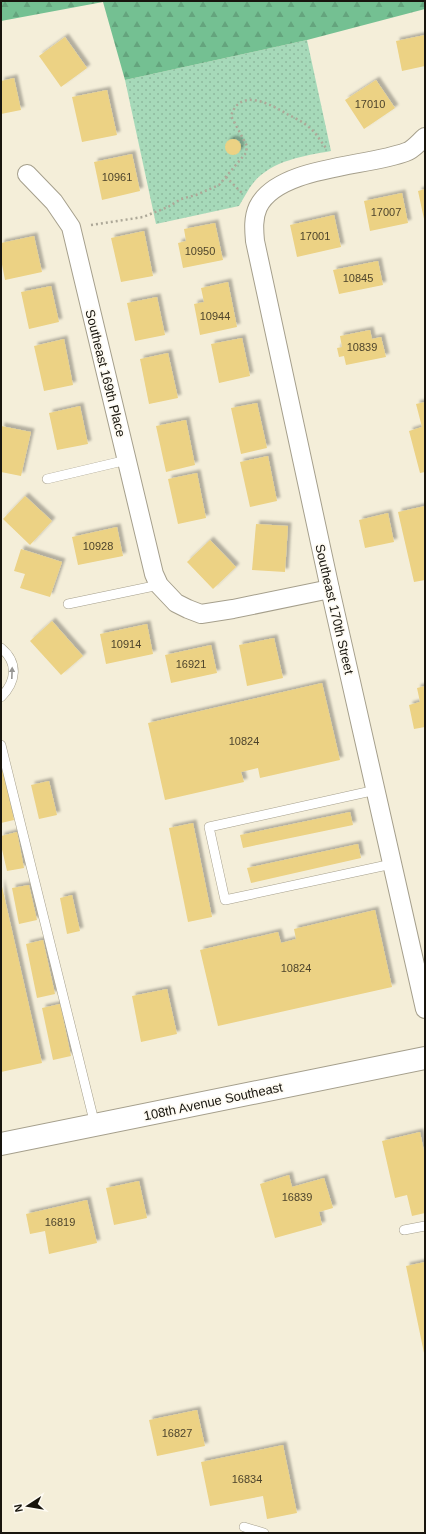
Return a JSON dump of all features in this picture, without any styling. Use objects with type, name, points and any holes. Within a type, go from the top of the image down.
[{"type":"street","points":[[341,167],[407,152],[425,137]]},
{"type":"street","name":"Southeast 170th Street","points":[[341,167],[301,176],[275,188],[265,197],[258,208],[254,224],[255,240],[330,589],[425,1009]]},
{"type":"street","name":"Southeast 169th Place","points":[[27,174],[54,202],[71,228],[154,574],[159,585]]},
{"type":"street","points":[[159,585],[176,603],[201,614],[330,589]]},
{"type":"street","name":"108th Avenue Southeast","points":[[1,1144],[425,1058]]},
{"type":"lane","points":[[47,478],[127,460]]},
{"type":"lane","points":[[68,604],[159,585]]},
{"type":"lane","points":[[1,648],[7,653],[13,664],[13,676],[9,688],[1,697]]},
{"type":"lane","points":[[1,745],[95,1125]]},
{"type":"lane","points":[[376,790],[209,826],[225,900],[392,864]]},
{"type":"lane","points":[[404,1230],[425,1226]]},
{"type":"lane","points":[[244,1527],[264,1533]]},
{"type":"path","points":[[71,228],[143,217],[168,207],[181,199],[196,195],[219,185],[246,153],[247,146],[231,116],[236,107],[251,99],[269,104],[311,128],[341,167]]},
{"type":"green space","points":[[1,1],[425,1],[425,9],[307,40],[125,80],[103,2],[1,21]]},
{"type":"green space","points":[[307,40],[331,151],[300,157],[270,169],[254,182],[239,206],[156,224],[125,80]]},
{"type":"building","points":[[425,35],[425,66],[402,71],[396,41]]},
{"type":"building","points":[[65,37],[87,68],[61,87],[39,56]]},
{"type":"building","points":[[14,78],[21,110],[1,114],[1,81]]},
{"type":"building","points":[[376,80],[395,108],[364,129],[345,100]]},
{"type":"building","points":[[107,90],[117,135],[82,142],[72,97]]},
{"type":"building","points":[[233,139],[240,144],[241,147],[236,154],[233,155],[226,150],[225,147],[230,140]]},
{"type":"building","points":[[132,154],[140,191],[102,200],[94,162]]},
{"type":"building","points":[[425,189],[425,218],[424,219],[418,191]]},
{"type":"building","points":[[402,193],[408,223],[370,231],[364,201]]},
{"type":"building","points":[[334,215],[341,247],[297,257],[290,225]]},
{"type":"building","points":[[215,223],[223,260],[183,268],[178,243],[186,241],[184,229]]},
{"type":"building","points":[[144,231],[153,276],[121,282],[111,238]]},
{"type":"building","points":[[34,236],[42,272],[5,280],[1,259],[1,243]]},
{"type":"building","points":[[378,261],[383,285],[339,294],[333,270]]},
{"type":"building","points":[[228,282],[237,327],[200,335],[194,304],[204,302],[201,288]]},
{"type":"building","points":[[51,286],[59,322],[29,329],[21,292]]},
{"type":"building","points":[[157,297],[165,335],[135,341],[127,303]]},
{"type":"building","points":[[370,330],[372,339],[381,337],[386,357],[346,365],[344,356],[339,357],[337,348],[342,347],[340,336]]},
{"type":"building","points":[[242,338],[250,376],[219,383],[211,344]]},
{"type":"building","points":[[64,339],[73,385],[44,391],[34,346]]},
{"type":"building","points":[[168,353],[178,398],[149,404],[140,359]]},
{"type":"building","points":[[425,402],[425,472],[420,473],[409,431],[422,427],[416,404]]},
{"type":"building","points":[[257,403],[267,448],[241,454],[231,408]]},
{"type":"building","points":[[80,406],[88,444],[57,450],[49,413]]},
{"type":"building","points":[[186,420],[195,465],[166,472],[156,426]]},
{"type":"building","points":[[1,426],[31,432],[21,476],[1,472]]},
{"type":"building","points":[[268,456],[277,501],[250,507],[240,462]]},
{"type":"building","points":[[197,473],[206,518],[178,524],[168,479]]},
{"type":"building","points":[[25,496],[52,521],[30,545],[3,519]]},
{"type":"building","points":[[425,506],[425,580],[414,582],[398,512]]},
{"type":"building","points":[[388,513],[394,542],[365,548],[359,520]]},
{"type":"building","points":[[256,524],[288,526],[285,572],[252,570]]},
{"type":"building","points":[[117,527],[123,556],[78,565],[72,537]]},
{"type":"building","points":[[210,540],[236,567],[213,589],[187,562]]},
{"type":"building","points":[[21,549],[62,562],[50,597],[20,588],[25,574],[14,571]]},
{"type":"building","points":[[52,621],[83,656],[61,675],[30,641]]},
{"type":"building","points":[[147,624],[153,654],[106,664],[100,634]]},
{"type":"building","points":[[274,638],[283,678],[247,686],[239,645]]},
{"type":"building","points":[[211,645],[217,673],[171,683],[165,655]]},
{"type":"building","points":[[322,683],[340,760],[260,778],[258,768],[241,772],[244,782],[165,800],[148,723]]},
{"type":"building","points":[[425,686],[425,727],[414,729],[409,705],[420,702],[417,688]]},
{"type":"building","points":[[3,768],[14,820],[1,823],[1,769]]},
{"type":"building","points":[[49,781],[57,815],[39,819],[31,785]]},
{"type":"building","points":[[350,812],[353,825],[243,848],[240,835]]},
{"type":"building","points":[[193,823],[212,917],[188,922],[169,828]]},
{"type":"building","points":[[17,832],[24,868],[7,871],[1,845],[1,836]]},
{"type":"building","points":[[358,844],[361,858],[251,883],[247,868]]},
{"type":"building","points":[[1,882],[42,1063],[1,1072]]},
{"type":"building","points":[[29,885],[37,920],[19,924],[12,888]]},
{"type":"building","points":[[72,895],[80,931],[67,934],[60,898]]},
{"type":"building","points":[[375,910],[392,987],[218,1026],[200,950],[278,932],[281,943],[296,939],[294,929]]},
{"type":"building","points":[[43,940],[55,994],[37,998],[26,944]]},
{"type":"building","points":[[167,989],[177,1034],[141,1042],[132,996]]},
{"type":"building","points":[[60,1004],[71,1056],[53,1060],[42,1008]]},
{"type":"building","points":[[420,1132],[425,1156],[425,1213],[412,1216],[407,1195],[395,1198],[382,1141]]},
{"type":"building","points":[[289,1175],[292,1187],[324,1178],[333,1208],[319,1212],[322,1225],[275,1238],[260,1184]]},
{"type":"building","points":[[139,1181],[147,1218],[114,1225],[106,1188]]},
{"type":"building","points":[[87,1200],[97,1243],[49,1254],[45,1231],[30,1234],[26,1214]]},
{"type":"building","points":[[425,1262],[425,1353],[424,1353],[406,1266]]},
{"type":"building","points":[[197,1410],[205,1446],[157,1456],[149,1420]]},
{"type":"building","points":[[283,1445],[297,1513],[267,1519],[263,1496],[210,1506],[201,1462]]}]
